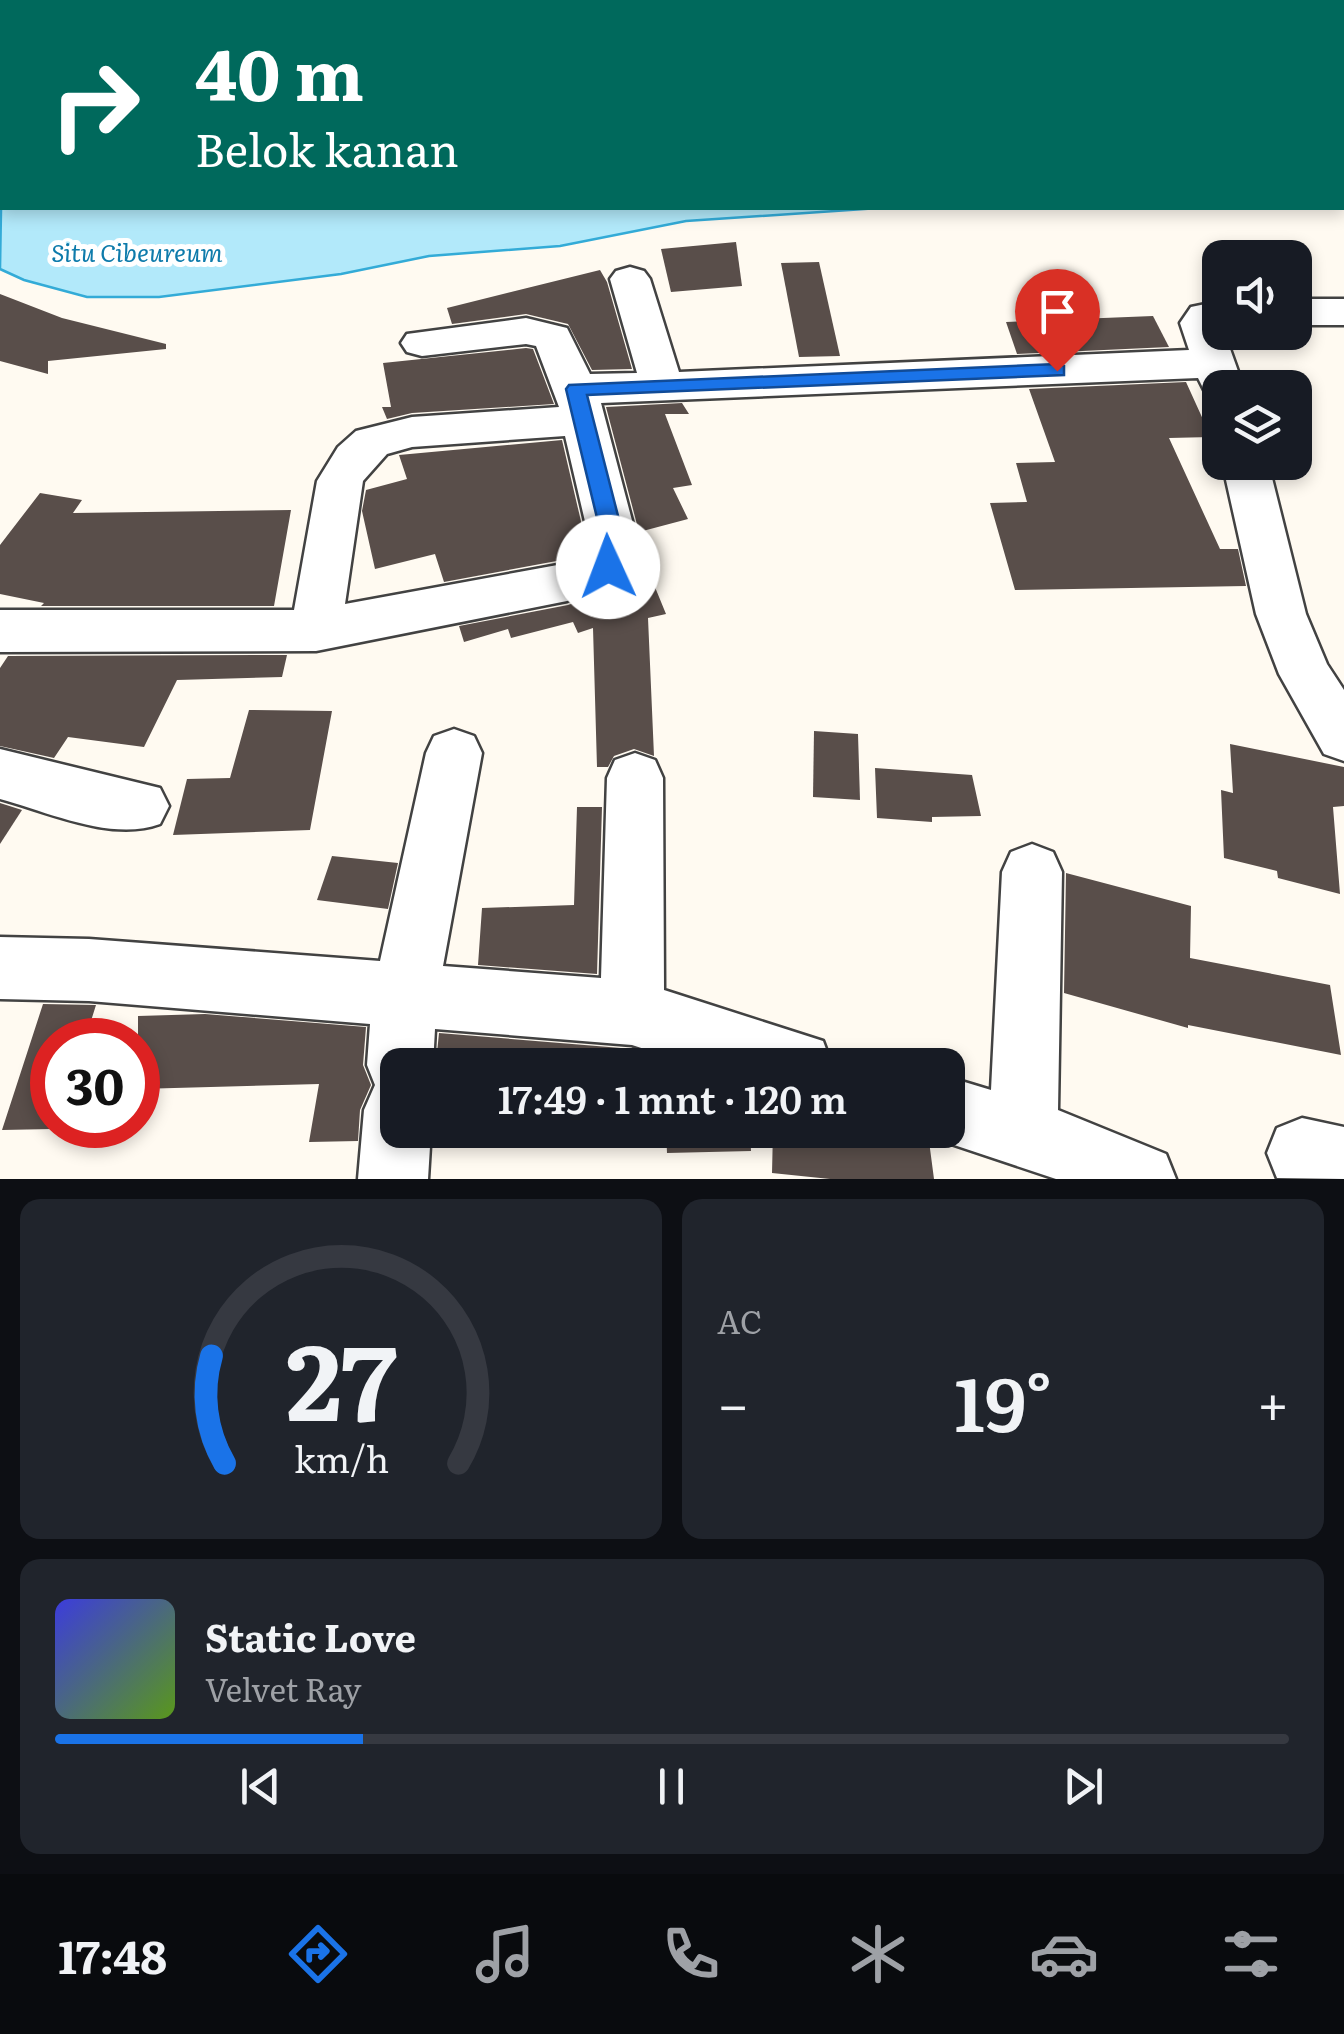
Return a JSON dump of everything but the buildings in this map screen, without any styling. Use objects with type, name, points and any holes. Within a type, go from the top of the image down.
[{"type":"street","points":[[630,279],[662,386]]},
{"type":"street","points":[[1312,312],[1344,312]]},
{"type":"street","points":[[0,631],[316,630],[567,582],[608,567],[615,547],[580,404],[552,337],[543,332],[422,343]]},
{"type":"street","points":[[316,630],[340,481],[354,458],[372,442],[662,386],[1202,375]]},
{"type":"street","points":[[1249,480],[1281,614],[1306,674],[1344,737]]},
{"type":"street","points":[[401,1048],[404,995],[454,753]]},
{"type":"street","points":[[0,774],[79,796],[140,806]]},
{"type":"street","points":[[632,1014],[635,778]]},
{"type":"street","points":[[1022,1134],[1032,872]]},
{"type":"street","points":[[0,968],[88,970],[632,1014],[743,1048]]},
{"type":"street","points":[[965,1116],[1113,1164],[1141,1179]]},
{"type":"street","points":[[393,1179],[395,1148]]},
{"type":"water","name":"Situ Cibeureum","points":[[1,210],[849,210],[686,221],[560,246],[429,256],[341,274],[159,297],[87,297],[24,280],[0,269]]},
{"type":"route","points":[[608,567],[615,547],[576,389],[1057,371]]}]
